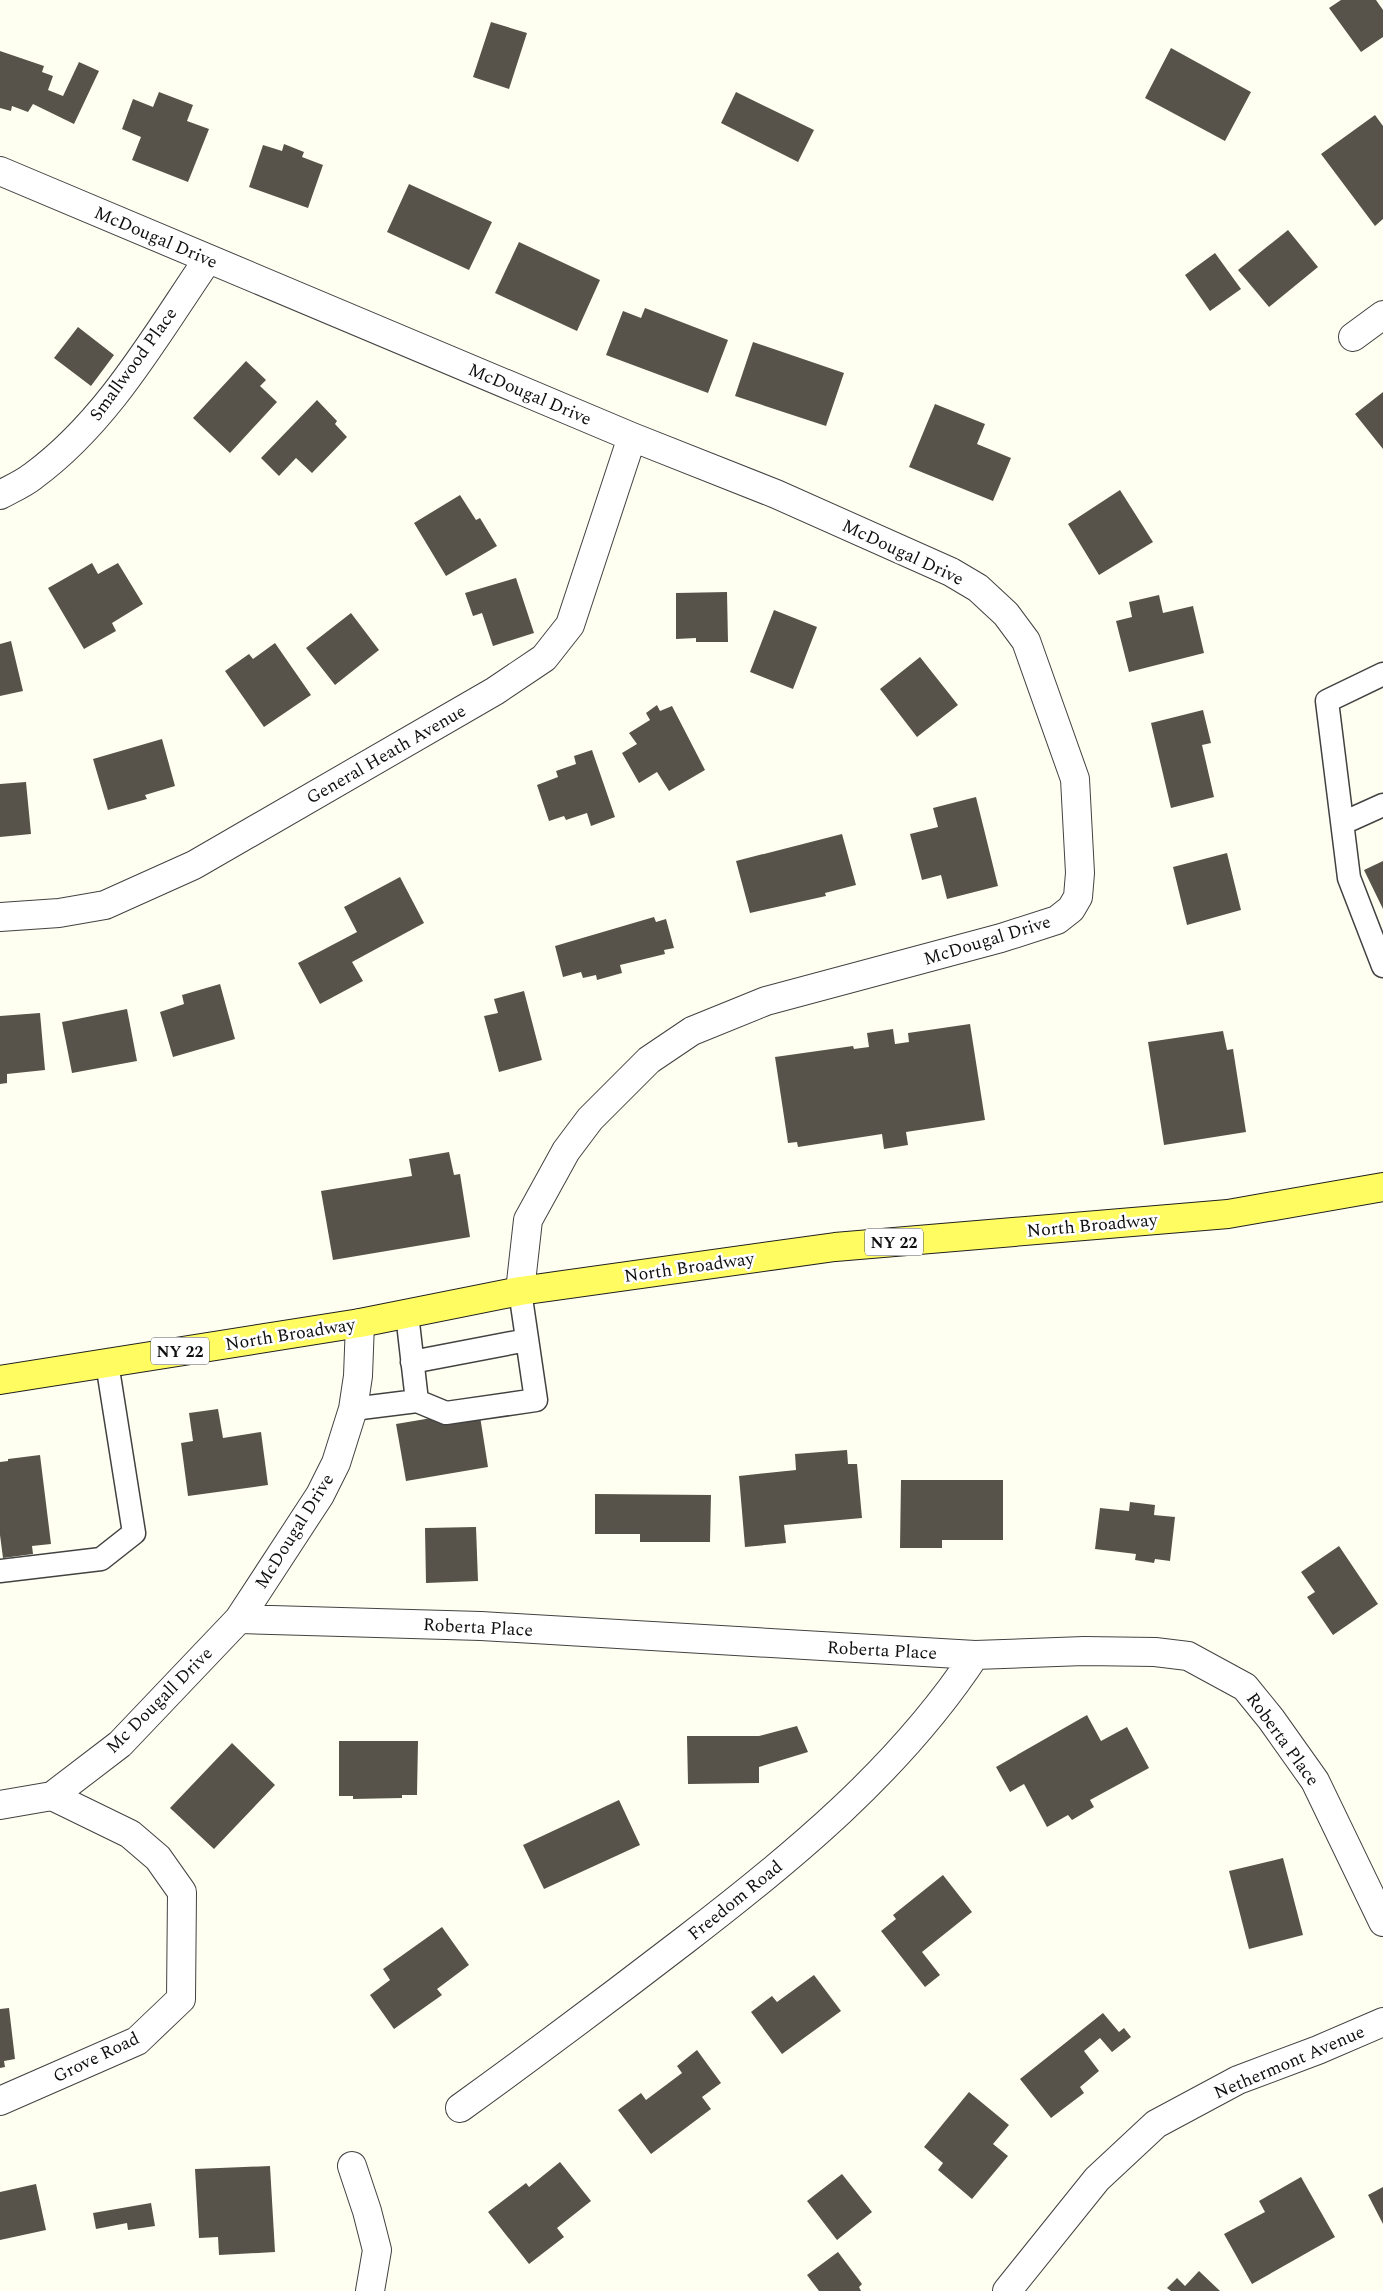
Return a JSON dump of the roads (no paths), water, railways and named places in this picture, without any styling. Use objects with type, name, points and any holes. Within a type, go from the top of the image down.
[{"type":"main road","name":"North Broadway","points":[[0,1380],[360,1323],[520,1291],[835,1247],[1228,1214],[1383,1187]]},
{"type":"street","name":"McDougal Drive","points":[[0,171],[632,437],[776,494],[952,572],[978,588],[1006,614],[1026,641],[1075,779],[1080,873],[1078,897],[1071,909],[1057,920],[1001,938],[766,1001],[692,1031],[649,1060],[590,1119],[566,1151],[528,1220],[520,1291]]},
{"type":"street","name":"Smallwood Place","points":[[0,495],[32,477],[65,450],[108,404],[208,260]]},
{"type":"street","points":[[1353,337],[1383,315]]},
{"type":"street","name":"General Heath Avenue","points":[[0,917],[59,913],[105,904],[194,866],[495,691],[544,658],[570,625],[632,437]]},
{"type":"street","name":"McDougal Drive","points":[[238,1619],[320,1495],[336,1463],[353,1409],[358,1376],[360,1323]]},
{"type":"street","name":"Roberta Place","points":[[238,1619],[481,1626],[975,1655],[1084,1651],[1155,1652],[1188,1656],[1245,1686],[1315,1781],[1383,1922]]},
{"type":"street","name":"Mc Dougall Drive","points":[[52,1796],[120,1744],[238,1619]]},
{"type":"street","name":"Freedom Road","points":[[460,2108],[599,2006],[755,1886],[862,1791],[949,1693],[975,1655]]},
{"type":"street","points":[[0,1805],[52,1796]]},
{"type":"street","name":"Grove Road","points":[[0,2101],[137,2041],[181,1999],[182,1892],[158,1858],[130,1834],[52,1796]]},
{"type":"street","name":"Nethermont Avenue","points":[[1007,2291],[1097,2179],[1156,2124],[1238,2080],[1318,2050],[1383,2022]]},
{"type":"street","points":[[352,2166],[367,2211],[377,2250],[370,2291]]},
{"type":"lane","points":[[1383,674],[1327,701],[1349,878],[1383,966]]},
{"type":"lane","points":[[1343,824],[1383,805]]},
{"type":"lane","points":[[353,1409],[417,1401],[446,1413],[536,1400],[520,1291]]},
{"type":"lane","points":[[407,1314],[417,1401]]},
{"type":"lane","points":[[412,1362],[527,1340]]},
{"type":"lane","points":[[0,1571],[101,1559],[134,1534],[107,1363]]}]
